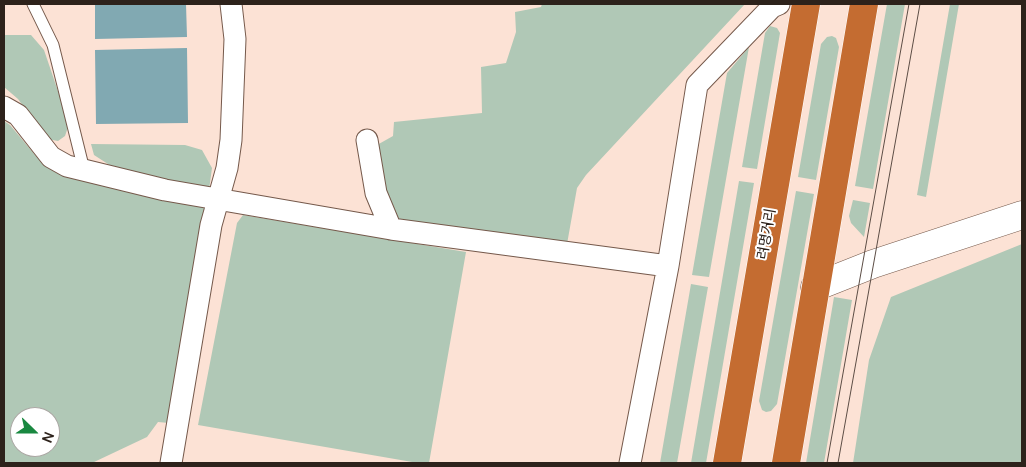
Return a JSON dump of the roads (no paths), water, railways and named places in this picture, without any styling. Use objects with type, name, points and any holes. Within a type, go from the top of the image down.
[{"type":"highway","name":"려명거리","points":[[727,463],[806,4]]},
{"type":"highway","points":[[786,463],[864,4]]},
{"type":"street","points":[[171,463],[211,225],[227,168],[231,140],[235,39],[231,4]]},
{"type":"street","points":[[630,463],[668,266],[697,85],[772,7],[779,4]]},
{"type":"street","points":[[4,107],[18,115],[51,158],[67,166],[165,190],[219,201],[390,229],[668,266]]},
{"type":"street","points":[[367,140],[376,193],[390,229]]},
{"type":"street","points":[[815,287],[873,264],[1022,215]]},
{"type":"lane","points":[[33,4],[53,45],[84,170]]},
{"type":"water","points":[[95,4],[186,4],[187,37],[95,39]]},
{"type":"water","points":[[187,48],[188,123],[96,124],[95,50]]},
{"type":"tram line","points":[[827,463],[909,4]]},
{"type":"tram line","points":[[838,463],[920,4]]}]
